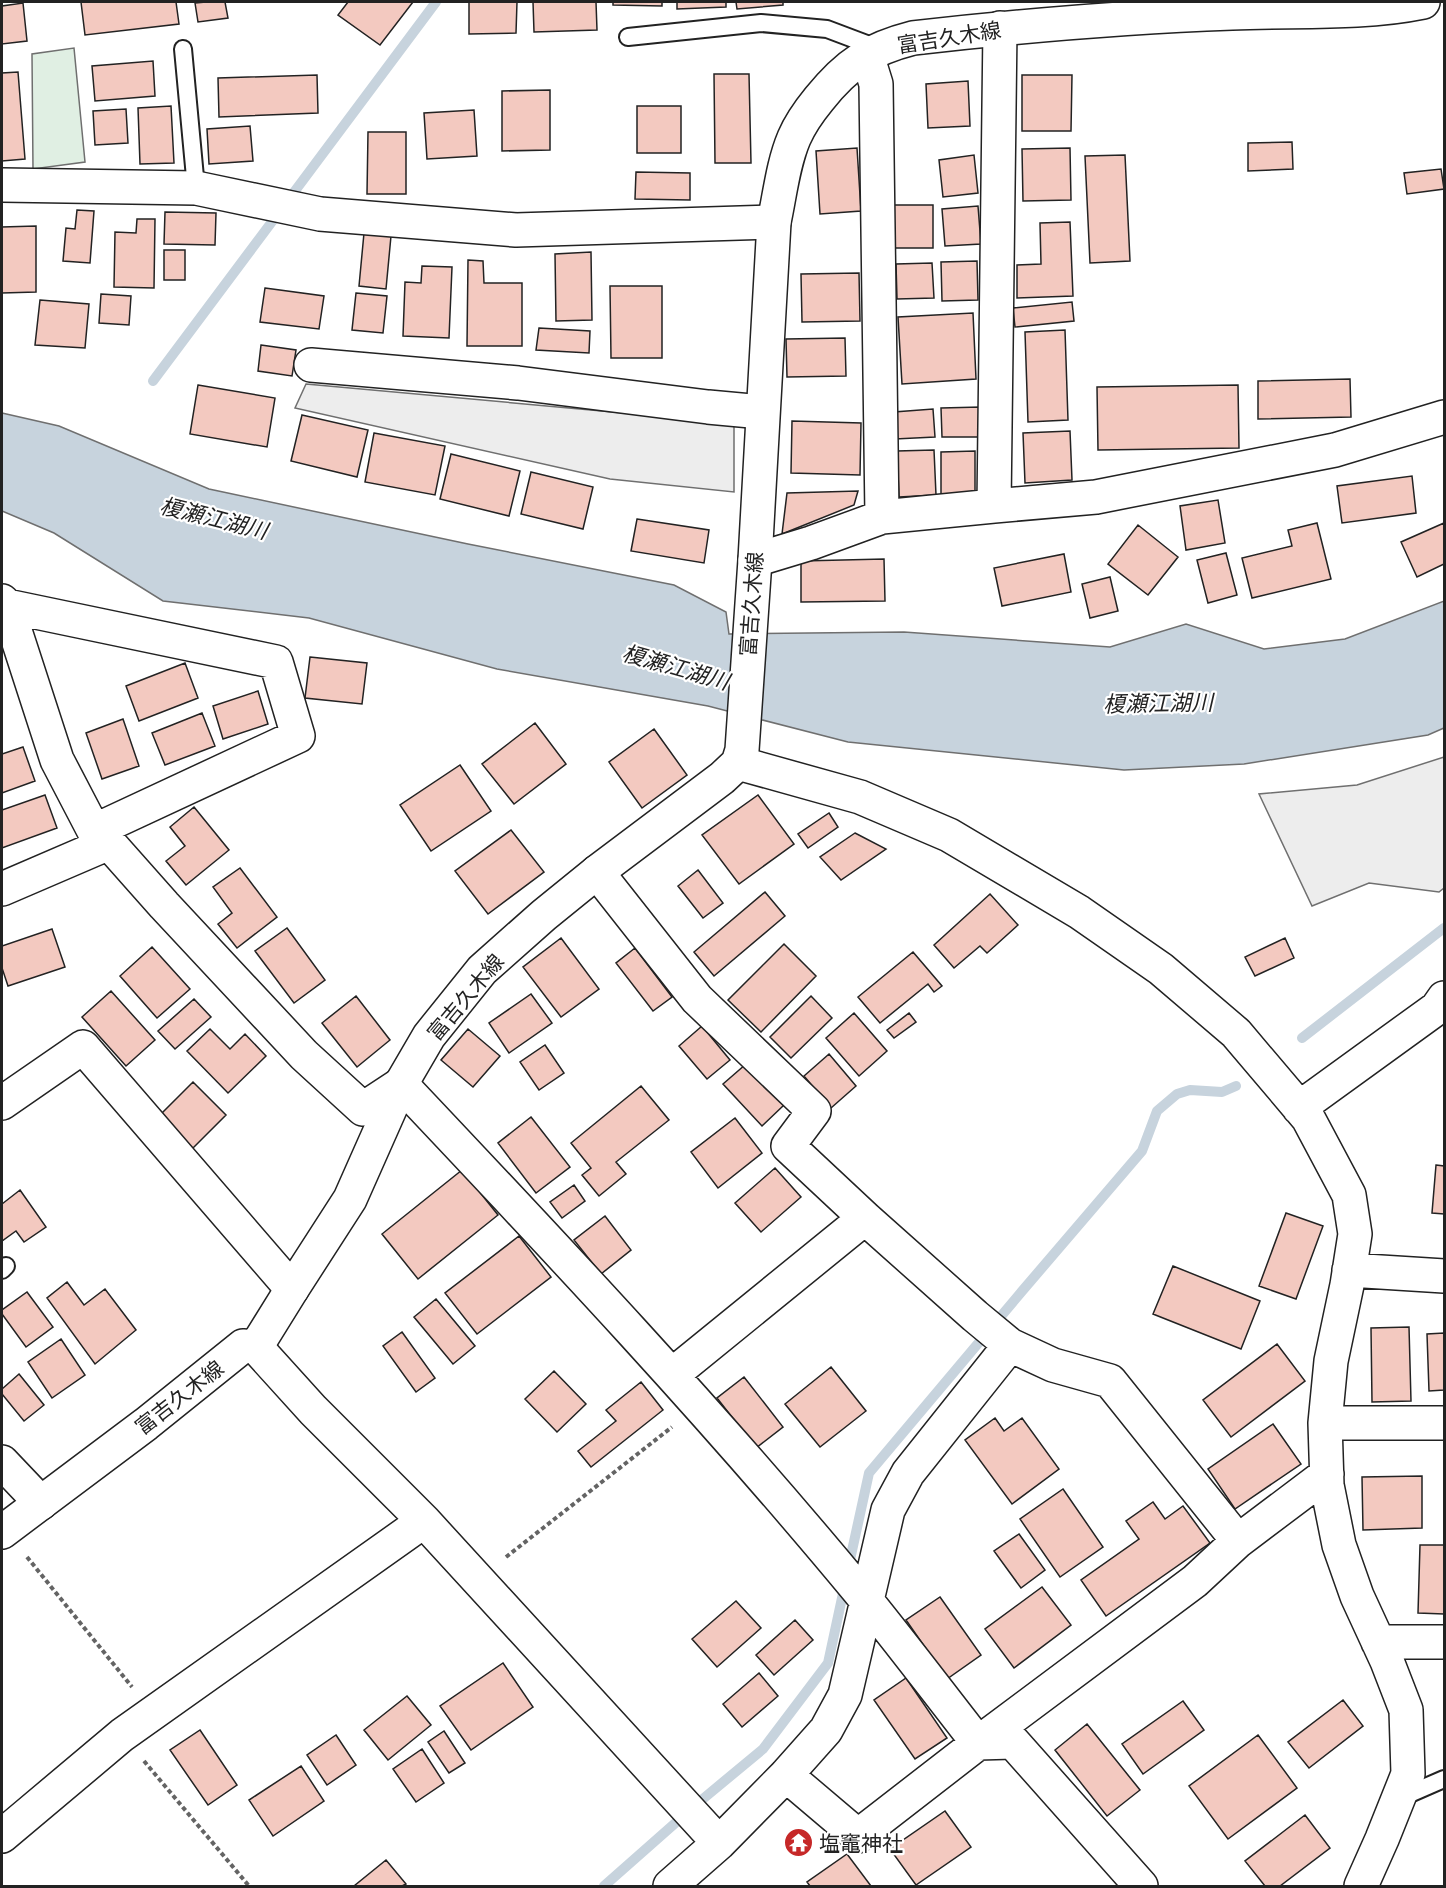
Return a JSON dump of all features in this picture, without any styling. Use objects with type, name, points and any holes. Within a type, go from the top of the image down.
[{"type":"street","name":"富吉久木線","points":[[3,1531],[146,1424],[243,1346],[256,1347],[350,1199],[401,1084],[429,1036],[482,970],[597,872],[722,778],[740,748],[755,560],[774,222],[794,137],[812,108],[834,80],[851,65],[874,52],[913,38],[1232,7],[1343,12],[1391,8],[1423,2]]},
{"type":"street","points":[[994,506],[1000,28]]},
{"type":"street","points":[[874,52],[882,517]]},
{"type":"street","points":[[2,185],[196,188],[320,214],[516,230],[774,222]]},
{"type":"street","points":[[311,364],[518,383],[708,407],[762,411]]},
{"type":"street","points":[[755,560],[882,517],[1096,497],[1335,450],[1444,417]]},
{"type":"street","points":[[4,604],[57,760],[101,837],[304,1055],[363,1108],[401,1084],[588,1282],[672,1375],[862,1595],[978,1743]]},
{"type":"street","points":[[2,889],[298,736],[276,662],[4,604]]},
{"type":"street","points":[[740,748],[950,835],[1079,912],[1161,969],[1236,1033],[1308,1118],[1349,1195],[1355,1234],[1331,1361],[1325,1423],[1327,1485],[1339,1545],[1406,1710],[1408,1774],[1361,1887]]},
{"type":"street","points":[[597,872],[698,999],[814,1111],[788,1146],[865,1218],[1006,1342],[1053,1365],[1110,1381],[1238,1540]]},
{"type":"street","points":[[1299,1108],[1437,1008],[1444,998]]},
{"type":"street","points":[[2,1103],[83,1047],[292,1289]]},
{"type":"street","points":[[672,1375],[865,1218]]},
{"type":"street","points":[[1349,1270],[1444,1276]]},
{"type":"street","points":[[670,1887],[716,1840],[786,1776],[825,1730],[845,1695],[862,1595],[888,1510],[908,1473],[1006,1342]]},
{"type":"street","points":[[256,1347],[314,1410],[424,1521],[716,1840]]},
{"type":"street","points":[[1325,1423],[1444,1423]]},
{"type":"street","points":[[2,1462],[41,1503]]},
{"type":"street","points":[[786,1776],[858,1836],[1195,1581],[1238,1540],[1327,1474]]},
{"type":"street","points":[[2,1836],[122,1735],[424,1521]]},
{"type":"street","points":[[1378,1642],[1444,1642]]},
{"type":"street","points":[[978,1743],[1013,1742],[1141,1887]]},
{"type":"lane","points":[[628,37],[761,23],[827,29],[874,52]]},
{"type":"lane","points":[[183,48],[196,188]]},
{"type":"lane","points":[[1398,1799],[1444,1779]]},
{"type":"path","points":[[478,1579],[699,1406]]},
{"type":"path","points":[[3,1531],[153,1713]]},
{"type":"path","points":[[122,1735],[249,1887]]},
{"type":"green space","points":[[74,48],[85,162],[33,169],[32,54]]},
{"type":"shaded area","points":[[306,384],[734,423],[734,492],[610,479],[295,408]]},
{"type":"shaded area","points":[[1444,757],[1444,888],[1439,892],[1369,883],[1312,906],[1259,794],[1357,785]]},
{"type":"water","name":"榎瀬江湖川","points":[[2,413],[59,426],[209,489],[674,585],[726,612],[729,634],[904,632],[1110,647],[1186,624],[1264,649],[1345,639],[1444,601],[1444,728],[1428,735],[1244,764],[1124,770],[848,742],[708,706],[497,669],[309,618],[163,601],[54,533],[2,511]]},
{"type":"building","points":[[81,2],[176,2],[179,24],[85,35]]},
{"type":"building","points":[[225,2],[228,18],[198,22],[195,3]]},
{"type":"building","points":[[348,2],[413,2],[380,45],[338,15]]},
{"type":"building","points":[[469,2],[517,2],[516,33],[469,34]]},
{"type":"building","points":[[533,2],[596,2],[597,30],[534,32]]},
{"type":"building","points":[[613,2],[662,2],[662,6],[613,5]]},
{"type":"building","points":[[677,2],[726,2],[726,7],[677,9]]},
{"type":"building","points":[[736,2],[783,2],[783,5],[737,9]]},
{"type":"building","points":[[23,3],[27,41],[2,44],[2,6]]},
{"type":"building","points":[[153,61],[155,96],[95,101],[92,66]]},
{"type":"building","points":[[18,72],[25,159],[2,161],[2,73]]},
{"type":"building","points":[[714,74],[749,74],[751,163],[715,163]]},
{"type":"building","points":[[317,75],[318,113],[219,117],[218,78]]},
{"type":"building","points":[[1022,75],[1072,75],[1071,131],[1022,131]]},
{"type":"building","points":[[968,81],[970,126],[928,128],[926,84]]},
{"type":"building","points":[[550,90],[550,150],[502,151],[502,91]]},
{"type":"building","points":[[171,106],[174,163],[140,164],[138,108]]},
{"type":"building","points":[[637,106],[681,106],[681,153],[637,153]]},
{"type":"building","points":[[126,109],[128,143],[95,145],[93,111]]},
{"type":"building","points":[[474,110],[477,156],[427,159],[424,113]]},
{"type":"building","points":[[250,126],[253,161],[209,164],[207,129]]},
{"type":"building","points":[[368,132],[406,132],[406,194],[367,194]]},
{"type":"building","points":[[1292,142],[1293,169],[1248,171],[1248,143]]},
{"type":"building","points":[[857,148],[861,211],[820,214],[816,151]]},
{"type":"building","points":[[1070,148],[1071,200],[1023,201],[1022,149]]},
{"type":"building","points":[[974,155],[978,193],[943,197],[939,160]]},
{"type":"building","points":[[1125,155],[1130,261],[1090,263],[1085,156]]},
{"type":"building","points":[[1441,169],[1444,189],[1407,194],[1404,173]]},
{"type":"building","points":[[636,172],[690,173],[690,200],[635,199]]},
{"type":"building","points":[[894,205],[933,205],[933,248],[893,248]]},
{"type":"building","points":[[978,206],[981,244],[945,246],[942,209]]},
{"type":"building","points":[[77,210],[94,211],[90,263],[63,261],[66,228],[75,229]]},
{"type":"building","points":[[165,212],[216,213],[215,245],[164,244]]},
{"type":"building","points":[[137,219],[155,219],[154,288],[114,287],[115,232],[136,233]]},
{"type":"building","points":[[1070,222],[1073,296],[1017,298],[1017,265],[1041,264],[1040,223]]},
{"type":"building","points":[[36,226],[36,292],[2,293],[2,227]]},
{"type":"building","points":[[364,233],[391,236],[386,289],[359,286]]},
{"type":"building","points":[[164,250],[185,250],[185,280],[164,280]]},
{"type":"building","points":[[591,252],[592,320],[556,321],[555,254]]},
{"type":"building","points":[[468,260],[483,261],[484,283],[522,283],[522,346],[467,346]]},
{"type":"building","points":[[977,261],[978,300],[942,301],[941,262]]},
{"type":"building","points":[[932,263],[934,298],[897,299],[896,264]]},
{"type":"building","points":[[422,266],[452,267],[449,338],[403,336],[405,282],[421,283]]},
{"type":"building","points":[[859,273],[860,321],[802,322],[801,274]]},
{"type":"building","points":[[610,286],[662,286],[662,358],[611,358]]},
{"type":"building","points":[[265,288],[324,296],[319,329],[260,322]]},
{"type":"building","points":[[356,293],[387,296],[383,333],[352,330]]},
{"type":"building","points":[[101,294],[131,296],[129,325],[99,323]]},
{"type":"building","points":[[40,300],[89,304],[85,348],[35,345]]},
{"type":"building","points":[[1072,302],[1074,321],[1015,327],[1013,308]]},
{"type":"building","points":[[973,313],[976,379],[902,384],[898,317]]},
{"type":"building","points":[[539,328],[590,331],[589,353],[536,350]]},
{"type":"building","points":[[1065,330],[1068,420],[1028,422],[1025,332]]},
{"type":"building","points":[[845,338],[846,376],[787,377],[786,339]]},
{"type":"building","points":[[261,345],[296,350],[292,376],[258,371]]},
{"type":"building","points":[[1350,379],[1351,417],[1258,419],[1258,381]]},
{"type":"building","points":[[198,385],[275,398],[267,447],[190,434]]},
{"type":"building","points":[[1238,385],[1239,448],[1098,450],[1097,387]]},
{"type":"building","points":[[981,407],[981,437],[942,437],[941,408]]},
{"type":"building","points":[[933,409],[935,437],[895,439],[894,412]]},
{"type":"building","points":[[302,415],[368,430],[357,477],[291,461]]},
{"type":"building","points":[[792,421],[861,423],[860,475],[791,473]]},
{"type":"building","points":[[1070,431],[1072,480],[1025,483],[1023,433]]},
{"type":"building","points":[[374,433],[445,446],[435,495],[365,482]]},
{"type":"building","points":[[934,450],[936,495],[899,497],[897,451]]},
{"type":"building","points":[[975,451],[975,494],[941,495],[941,452]]},
{"type":"building","points":[[451,454],[520,471],[509,516],[440,499]]},
{"type":"building","points":[[531,472],[593,487],[583,529],[521,514]]},
{"type":"building","points":[[1412,476],[1416,513],[1342,523],[1337,486]]},
{"type":"building","points":[[858,491],[854,505],[782,534],[787,493]]},
{"type":"building","points":[[1218,500],[1225,543],[1186,550],[1180,506]]},
{"type":"building","points":[[637,519],[709,530],[704,563],[631,551]]},
{"type":"building","points":[[1317,523],[1331,579],[1252,598],[1242,558],[1292,546],[1288,530]]},
{"type":"building","points":[[1444,523],[1444,564],[1417,577],[1401,542]]},
{"type":"building","points":[[1138,525],[1178,557],[1148,595],[1108,564]]},
{"type":"building","points":[[1226,553],[1237,595],[1208,603],[1197,560]]},
{"type":"building","points":[[1064,554],[1071,592],[1002,606],[994,568]]},
{"type":"building","points":[[884,559],[885,601],[801,602],[801,561]]},
{"type":"building","points":[[1110,577],[1118,611],[1090,618],[1082,584]]},
{"type":"building","points":[[310,657],[367,663],[362,704],[305,698]]},
{"type":"building","points":[[185,663],[198,698],[139,721],[126,686]]},
{"type":"building","points":[[258,691],[268,724],[223,739],[213,706]]},
{"type":"building","points":[[202,713],[215,746],[165,765],[152,733]]},
{"type":"building","points":[[123,719],[139,766],[102,779],[86,733]]},
{"type":"building","points":[[535,723],[566,764],[514,804],[482,764]]},
{"type":"building","points":[[654,729],[687,775],[642,808],[609,762]]},
{"type":"building","points":[[23,747],[35,781],[2,793],[2,754]]},
{"type":"building","points":[[460,765],[491,811],[431,851],[400,805]]},
{"type":"building","points":[[45,795],[57,828],[2,848],[2,810]]},
{"type":"building","points":[[758,795],[794,844],[739,884],[702,835]]},
{"type":"building","points":[[194,807],[229,850],[186,885],[166,861],[185,846],[170,827]]},
{"type":"building","points":[[829,813],[838,827],[808,848],[798,834]]},
{"type":"building","points":[[511,830],[544,872],[488,914],[455,871]]},
{"type":"building","points":[[855,833],[886,849],[841,880],[820,857]]},
{"type":"building","points":[[240,868],[277,917],[237,948],[218,924],[232,913],[213,887]]},
{"type":"building","points":[[698,870],[723,903],[703,918],[678,886]]},
{"type":"building","points":[[765,892],[785,916],[714,976],[694,952]]},
{"type":"building","points":[[990,894],[1018,925],[987,953],[980,946],[954,968],[934,945]]},
{"type":"building","points":[[287,928],[325,980],[294,1003],[255,951]]},
{"type":"building","points":[[52,929],[65,967],[8,986],[2,968],[2,946]]},
{"type":"building","points":[[561,938],[599,989],[561,1017],[523,967]]},
{"type":"building","points":[[1285,938],[1294,958],[1255,976],[1245,957]]},
{"type":"building","points":[[784,944],[816,976],[761,1032],[728,1000]]},
{"type":"building","points":[[152,947],[190,989],[157,1018],[120,976]]},
{"type":"building","points":[[635,948],[672,997],[653,1011],[616,963]]},
{"type":"building","points":[[913,952],[942,986],[934,992],[928,984],[880,1023],[858,997]]},
{"type":"building","points":[[111,991],[155,1040],[126,1066],[82,1017]]},
{"type":"building","points":[[531,994],[552,1023],[509,1053],[489,1023]]},
{"type":"building","points":[[356,996],[390,1040],[357,1067],[322,1023]]},
{"type":"building","points":[[811,996],[832,1018],[791,1058],[770,1037]]},
{"type":"building","points":[[194,999],[211,1017],[175,1049],[158,1031]]},
{"type":"building","points":[[854,1013],[887,1051],[859,1076],[826,1038]]},
{"type":"building","points":[[909,1013],[916,1022],[894,1038],[887,1030]]},
{"type":"building","points":[[702,1026],[730,1060],[707,1079],[679,1046]]},
{"type":"building","points":[[210,1029],[230,1049],[245,1034],[266,1056],[228,1093],[187,1051]]},
{"type":"building","points":[[468,1029],[500,1056],[473,1087],[441,1060]]},
{"type":"building","points":[[545,1045],[564,1073],[539,1090],[520,1062]]},
{"type":"building","points":[[829,1054],[856,1086],[831,1108],[804,1076]]},
{"type":"building","points":[[746,1064],[784,1105],[762,1126],[723,1084]]},
{"type":"building","points":[[193,1082],[226,1115],[192,1149],[159,1116]]},
{"type":"building","points":[[641,1086],[669,1120],[616,1162],[626,1174],[599,1196],[582,1175],[591,1168],[571,1143]]},
{"type":"building","points":[[531,1117],[570,1167],[536,1193],[498,1143]]},
{"type":"building","points":[[735,1118],[762,1153],[718,1188],[691,1152]]},
{"type":"building","points":[[1436,1165],[1444,1166],[1444,1214],[1432,1213]]},
{"type":"building","points":[[775,1168],[801,1197],[761,1232],[735,1203]]},
{"type":"building","points":[[462,1170],[498,1215],[418,1279],[382,1234]]},
{"type":"building","points":[[574,1185],[585,1201],[562,1218],[550,1202]]},
{"type":"building","points":[[20,1190],[46,1227],[24,1242],[16,1231],[2,1241],[2,1204]]},
{"type":"building","points":[[1286,1213],[1323,1226],[1296,1299],[1259,1286]]},
{"type":"building","points":[[605,1216],[631,1250],[601,1274],[574,1240]]},
{"type":"building","points":[[519,1236],[551,1277],[477,1334],[445,1293]]},
{"type":"building","points":[[1173,1266],[1260,1301],[1241,1349],[1153,1314]]},
{"type":"building","points":[[67,1282],[84,1305],[105,1289],[136,1330],[95,1364],[47,1298]]},
{"type":"building","points":[[27,1292],[53,1327],[26,1347],[2,1314],[2,1310]]},
{"type":"building","points":[[436,1299],[475,1346],[453,1364],[414,1317]]},
{"type":"building","points":[[1409,1327],[1411,1401],[1372,1402],[1371,1328]]},
{"type":"building","points":[[402,1332],[435,1378],[416,1392],[383,1346]]},
{"type":"building","points":[[1444,1333],[1444,1390],[1429,1391],[1427,1334]]},
{"type":"building","points":[[61,1339],[85,1375],[52,1398],[28,1362]]},
{"type":"building","points":[[1277,1344],[1305,1381],[1231,1437],[1203,1400]]},
{"type":"building","points":[[831,1367],[866,1411],[820,1447],[785,1404]]},
{"type":"building","points":[[554,1371],[586,1404],[557,1432],[525,1399]]},
{"type":"building","points":[[19,1374],[44,1405],[24,1421],[2,1394],[2,1389]]},
{"type":"building","points":[[744,1377],[783,1427],[756,1448],[717,1398]]},
{"type":"building","points":[[641,1382],[663,1410],[591,1467],[578,1451],[616,1421],[606,1410]]},
{"type":"building","points":[[995,1418],[1004,1431],[1022,1418],[1059,1469],[1012,1504],[965,1440]]},
{"type":"building","points":[[1273,1424],[1301,1464],[1235,1509],[1208,1469]]},
{"type":"building","points":[[1422,1476],[1422,1528],[1363,1530],[1362,1477]]},
{"type":"building","points":[[1063,1489],[1103,1547],[1060,1577],[1020,1519]]},
{"type":"building","points":[[1153,1502],[1165,1519],[1183,1506],[1210,1543],[1106,1616],[1081,1580],[1139,1539],[1126,1521]]},
{"type":"building","points":[[1019,1534],[1045,1570],[1021,1588],[994,1551]]},
{"type":"building","points":[[1420,1545],[1444,1545],[1444,1614],[1418,1613]]},
{"type":"building","points":[[1042,1587],[1071,1625],[1014,1668],[985,1629]]},
{"type":"building","points":[[940,1597],[981,1655],[947,1679],[906,1620]]},
{"type":"building","points":[[736,1601],[761,1628],[717,1667],[692,1639]]},
{"type":"building","points":[[795,1620],[813,1640],[774,1675],[756,1655]]},
{"type":"building","points":[[503,1663],[533,1707],[471,1750],[440,1706]]},
{"type":"building","points":[[759,1673],[778,1696],[742,1727],[723,1704]]},
{"type":"building","points":[[906,1678],[947,1738],[915,1759],[874,1700]]},
{"type":"building","points":[[407,1696],[431,1725],[388,1760],[364,1730]]},
{"type":"building","points":[[1343,1700],[1363,1726],[1309,1768],[1288,1742]]},
{"type":"building","points":[[1183,1701],[1204,1730],[1143,1774],[1122,1744]]},
{"type":"building","points":[[1087,1724],[1140,1790],[1107,1816],[1055,1750]]},
{"type":"building","points":[[200,1730],[237,1785],[208,1805],[170,1750]]},
{"type":"building","points":[[444,1731],[465,1763],[449,1773],[428,1742]]},
{"type":"building","points":[[336,1735],[356,1765],[327,1785],[307,1755]]},
{"type":"building","points":[[1258,1735],[1297,1788],[1228,1839],[1189,1786]]},
{"type":"building","points":[[422,1749],[444,1783],[416,1802],[393,1769]]},
{"type":"building","points":[[301,1766],[324,1801],[273,1836],[249,1800]]},
{"type":"building","points":[[945,1811],[971,1847],[916,1885],[890,1849]]},
{"type":"building","points":[[1305,1815],[1330,1848],[1280,1886],[1265,1886],[1245,1861]]},
{"type":"building","points":[[847,1854],[871,1886],[810,1886],[807,1882]]},
{"type":"building","points":[[386,1860],[406,1884],[402,1886],[354,1886]]},
{"type":"waterway","points":[[153,381],[436,2]]},
{"type":"waterway","points":[[1302,1038],[1444,928]]},
{"type":"waterway","points":[[848,1569],[869,1473],[1142,1151],[1157,1111],[1177,1094],[1190,1090],[1222,1092],[1236,1086]]},
{"type":"waterway","points":[[604,1886],[763,1749],[828,1663],[845,1584]]},
{"type":"place","name":"塩竈神社","points":[[798,1843]]}]
